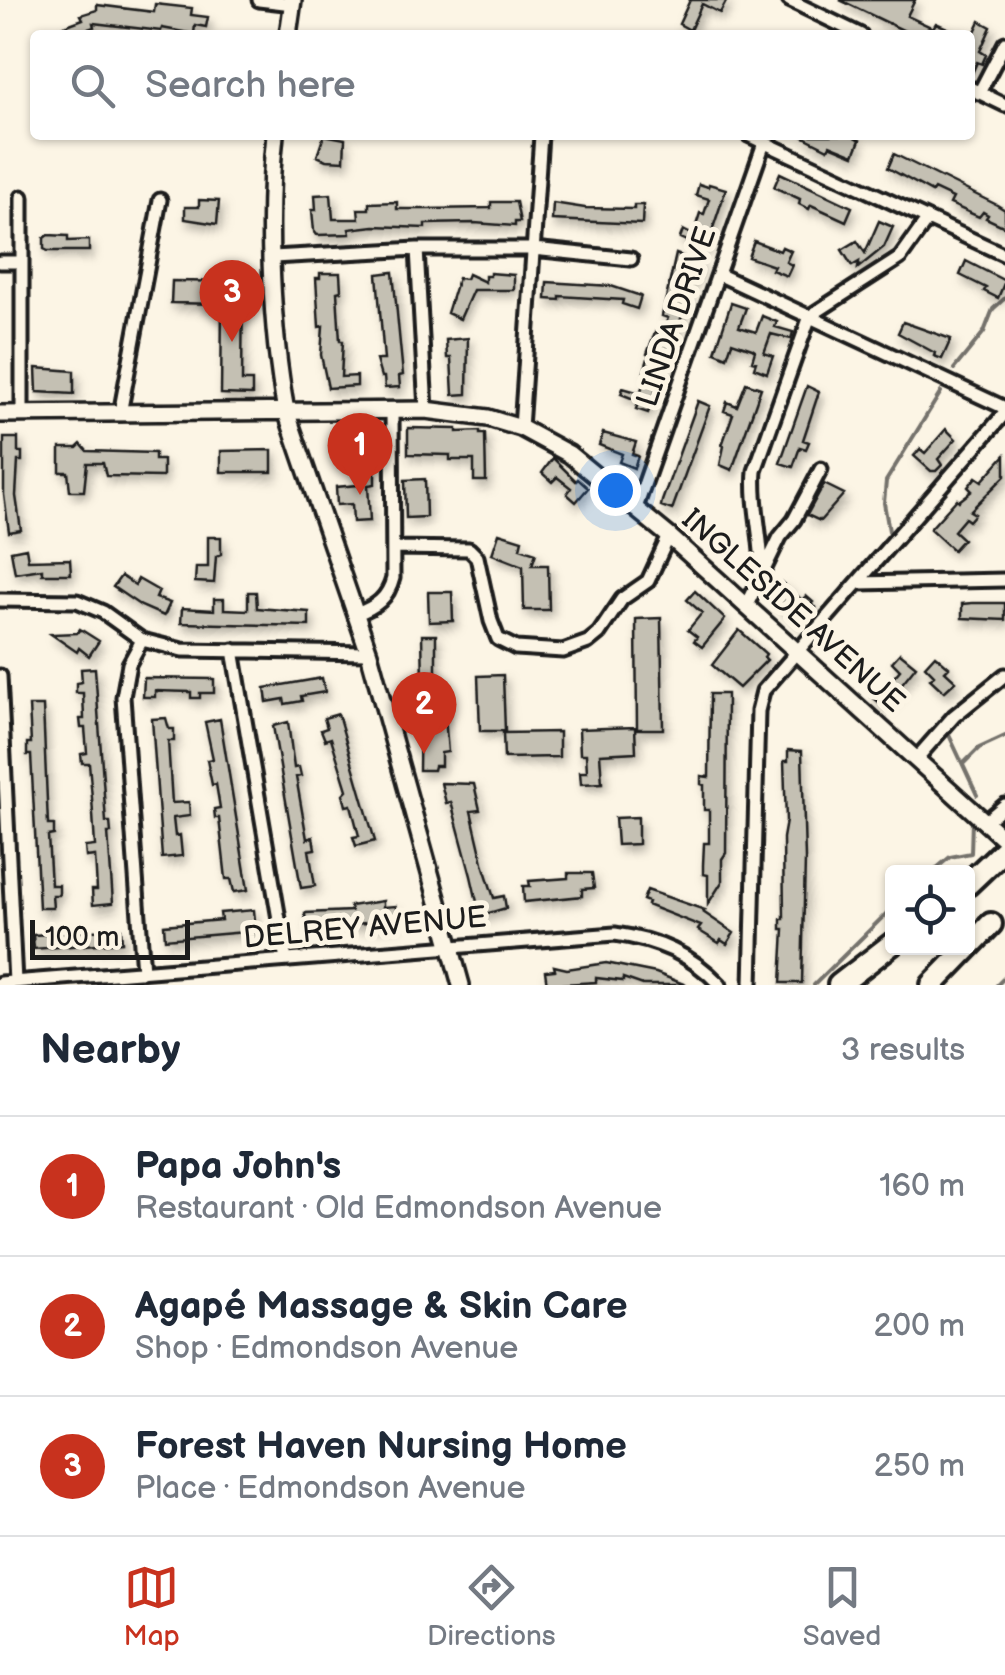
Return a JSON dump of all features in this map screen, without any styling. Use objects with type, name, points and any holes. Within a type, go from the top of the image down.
[{"type":"highway","points":[[975,877],[998,855]]},
{"type":"highway","points":[[975,938],[998,918]]},
{"type":"highway","points":[[932,985],[998,918]]},
{"type":"highway","points":[[839,985],[885,953]]},
{"type":"highway","points":[[856,985],[886,955]]},
{"type":"highway","points":[[920,985],[955,955]]},
{"type":"main road","points":[[289,30],[293,2]]},
{"type":"main road","points":[[276,140],[271,190],[273,257],[280,381],[286,411],[369,653],[461,985]]},
{"type":"main road","name":"INGLESIDE AVENUE","points":[[0,414],[426,410],[488,418],[521,428],[569,454],[669,536],[1005,840]]},
{"type":"street","points":[[259,0],[293,2]]},
{"type":"street","points":[[789,0],[851,30]]},
{"type":"street","points":[[1005,43],[975,90],[1005,105]]},
{"type":"street","points":[[521,428],[541,140]]},
{"type":"street","points":[[758,140],[1005,255]]},
{"type":"street","name":"LINDA DRIVE","points":[[636,508],[764,143]]},
{"type":"street","points":[[22,197],[22,414]]},
{"type":"street","points":[[120,414],[160,200]]},
{"type":"street","points":[[762,575],[762,542],[754,489],[756,471],[810,316],[888,268],[900,258],[927,220]]},
{"type":"street","points":[[416,249],[426,410]]},
{"type":"street","points":[[273,257],[416,249],[534,249],[631,259]]},
{"type":"street","points":[[0,262],[20,262]]},
{"type":"street","points":[[718,274],[1005,411],[769,682],[759,701],[751,985]]},
{"type":"street","points":[[356,614],[371,609],[386,596],[393,578],[392,410]]},
{"type":"street","points":[[747,606],[780,536],[794,520],[821,469]]},
{"type":"street","points":[[393,548],[469,549],[478,557],[498,638],[516,648],[563,651],[588,642],[622,599],[648,580],[669,536]]},
{"type":"street","points":[[858,583],[1005,580]]},
{"type":"street","points":[[0,600],[77,601],[103,612],[142,640],[182,650],[369,653]]},
{"type":"street","points":[[142,640],[129,664],[123,697],[142,972]]},
{"type":"street","points":[[233,650],[286,960]]},
{"type":"street","points":[[917,758],[954,716],[1005,675]]},
{"type":"street","points":[[0,676],[15,982]]},
{"type":"street","points":[[985,822],[1005,805]]},
{"type":"street","name":"DELREY AVENUE","points":[[0,983],[594,934],[653,941],[687,956],[720,985]]},
{"type":"building","points":[[690,0],[727,0],[720,13],[702,4],[690,30],[679,24]]},
{"type":"building","points":[[840,0],[915,0],[907,16],[933,28],[936,23],[952,30],[903,30]]},
{"type":"building","points":[[155,4],[192,8],[191,15],[208,17],[206,27],[195,25],[194,30],[93,23],[94,27],[85,30],[59,28],[83,19],[81,15],[97,10],[97,5],[154,12]]},
{"type":"building","points":[[980,21],[991,27],[980,51],[986,55],[982,64],[977,62],[975,67],[975,32]]},
{"type":"building","points":[[322,140],[345,140],[344,161],[317,156]]},
{"type":"building","points":[[810,140],[860,140],[854,155],[830,145],[828,149]]},
{"type":"building","points":[[894,154],[1005,210],[1005,227],[986,218],[988,215],[983,212],[979,217],[950,204],[953,198],[934,189],[932,192],[888,168]]},
{"type":"building","points":[[780,173],[852,207],[846,221],[811,205],[809,209],[799,204],[800,199],[774,187]]},
{"type":"building","points":[[699,184],[726,189],[706,249],[680,238],[683,230],[693,235],[700,213],[704,214],[709,199],[696,195]]},
{"type":"building","points":[[331,194],[333,219],[359,219],[358,209],[369,209],[369,203],[397,202],[397,209],[423,209],[491,208],[491,202],[516,202],[520,222],[515,222],[515,226],[374,226],[349,229],[350,234],[317,235],[312,210],[316,210],[315,195]]},
{"type":"building","points":[[199,200],[219,201],[217,224],[185,219],[185,207],[199,207]]},
{"type":"building","points":[[553,203],[585,208],[634,209],[634,205],[643,205],[642,224],[552,220]]},
{"type":"building","points":[[879,221],[893,227],[884,247],[858,268],[859,262],[852,266],[842,250],[857,241],[865,253]]},
{"type":"building","points":[[68,236],[68,241],[89,240],[89,251],[48,251],[44,249],[44,238]]},
{"type":"building","points":[[754,241],[791,251],[786,262],[792,265],[787,276],[772,270],[774,266],[748,257]]},
{"type":"building","points":[[676,254],[701,263],[687,292],[690,293],[648,413],[636,409],[639,401],[621,394],[623,388],[640,393],[655,332],[662,334],[668,318],[662,316]]},
{"type":"building","points":[[966,261],[1005,281],[998,298],[960,275]]},
{"type":"building","points":[[393,272],[403,375],[399,376],[400,387],[385,388],[376,360],[384,360],[377,274]]},
{"type":"building","points":[[320,273],[340,273],[341,291],[337,292],[343,341],[341,377],[357,376],[357,386],[328,388],[321,355],[323,326],[319,327],[316,278],[320,278]]},
{"type":"building","points":[[490,273],[514,275],[514,290],[473,290],[460,319],[447,313],[458,278],[466,279],[468,274],[485,282]]},
{"type":"building","points":[[172,281],[243,282],[242,381],[252,381],[252,395],[221,394],[222,304],[171,303]]},
{"type":"building","points":[[547,282],[611,286],[641,296],[637,309],[622,304],[623,300],[560,296],[560,300],[546,299]]},
{"type":"building","points":[[731,303],[746,308],[739,327],[756,332],[762,316],[777,322],[775,327],[793,332],[791,339],[771,334],[764,353],[773,356],[767,373],[754,368],[752,349],[732,342],[727,357],[715,352]]},
{"type":"building","points":[[903,322],[951,339],[942,359],[898,333]]},
{"type":"building","points":[[468,338],[467,394],[453,395],[446,340]]},
{"type":"building","points":[[36,368],[74,371],[74,394],[37,392]]},
{"type":"building","points":[[746,383],[761,388],[732,470],[720,465],[722,445],[733,414],[724,411],[727,402],[737,406]]},
{"type":"building","points":[[807,386],[819,392],[803,440],[809,442],[806,449],[800,447],[793,467],[780,463]]},
{"type":"building","points":[[698,401],[710,406],[672,510],[661,506],[662,501]]},
{"type":"building","points":[[408,428],[485,434],[486,481],[474,481],[474,460],[408,454]]},
{"type":"building","points":[[946,429],[956,439],[938,459],[942,465],[931,471],[914,456],[920,449],[925,453]]},
{"type":"building","points":[[603,433],[636,442],[632,454],[638,456],[634,468],[619,462],[622,454],[599,445]]},
{"type":"building","points":[[4,438],[18,438],[18,452],[22,452],[16,496],[21,530],[9,532],[4,495]]},
{"type":"building","points":[[81,444],[87,451],[155,453],[155,460],[163,460],[163,477],[106,476],[103,463],[87,463],[84,491],[70,491],[68,472],[60,472],[60,448],[77,448]]},
{"type":"building","points":[[272,450],[272,472],[221,472],[221,451]]},
{"type":"building","points":[[369,453],[370,473],[375,473],[375,484],[368,485],[370,521],[353,522],[352,504],[337,505],[336,487],[358,485],[356,454]]},
{"type":"building","points":[[1005,455],[1005,476],[970,511],[975,514],[969,521],[965,518],[954,531],[963,539],[953,550],[930,529],[957,499],[972,491],[968,487],[976,477],[982,481]]},
{"type":"building","points":[[553,458],[588,488],[576,502],[567,494],[571,488],[557,477],[552,482],[542,473]]},
{"type":"building","points":[[425,479],[426,517],[406,518],[405,480]]},
{"type":"building","points":[[824,484],[844,494],[820,521],[807,515]]},
{"type":"building","points":[[499,533],[522,540],[520,548],[536,553],[532,565],[548,565],[549,610],[524,610],[523,566],[492,554]]},
{"type":"building","points":[[208,537],[221,537],[214,583],[195,582],[196,567],[208,567]]},
{"type":"building","points":[[26,548],[28,560],[70,559],[71,574],[42,574],[42,569],[15,573],[11,551]]},
{"type":"building","points":[[121,576],[135,585],[138,579],[159,591],[156,598],[170,603],[164,616],[113,587]]},
{"type":"building","points":[[781,582],[802,600],[806,596],[816,608],[801,624],[769,596]]},
{"type":"building","points":[[695,591],[725,619],[702,647],[688,630],[702,613],[687,600]]},
{"type":"building","points":[[248,592],[256,592],[257,608],[309,612],[309,626],[181,623],[182,608],[214,610],[214,599],[224,599],[224,609],[248,610]]},
{"type":"building","points":[[428,592],[452,592],[453,621],[429,622]]},
{"type":"building","points":[[1005,603],[1005,620],[962,618],[962,604]]},
{"type":"building","points":[[661,618],[663,729],[637,729],[636,619]]},
{"type":"building","points":[[80,629],[99,641],[89,656],[51,634],[77,633]]},
{"type":"building","points":[[739,630],[766,654],[767,660],[739,688],[712,665]]},
{"type":"building","points":[[422,635],[436,635],[436,688],[426,688],[423,683]]},
{"type":"building","points":[[900,653],[916,666],[884,706],[871,696],[877,689],[881,692],[900,670],[892,662]]},
{"type":"building","points":[[935,655],[949,667],[945,671],[956,681],[944,692],[930,679],[934,675],[925,666]]},
{"type":"building","points":[[95,668],[106,822],[110,822],[111,833],[113,903],[93,905],[92,890],[97,890],[95,856],[86,857],[85,847],[95,846],[92,798],[89,763],[82,763],[81,754],[87,753],[85,728],[81,728],[80,719],[84,719],[83,693],[76,693],[76,683],[82,682],[81,669]]},
{"type":"building","points":[[503,675],[505,731],[480,731],[478,676]]},
{"type":"building","points":[[144,678],[214,679],[214,693],[191,698],[191,692],[155,691],[155,697],[143,697]]},
{"type":"building","points":[[322,678],[325,692],[301,696],[302,701],[285,704],[284,699],[267,702],[265,688]]},
{"type":"building","points":[[710,694],[727,694],[726,853],[722,859],[722,882],[708,904],[708,875],[703,874],[703,865],[704,843],[709,843],[709,810],[704,810],[701,776],[709,777]]},
{"type":"building","points":[[420,705],[444,705],[448,752],[441,753],[441,766],[434,766],[433,770],[419,770]]},
{"type":"building","points":[[29,706],[43,706],[48,825],[54,825],[54,835],[48,836],[51,885],[59,885],[59,895],[52,895],[53,908],[39,908],[31,755],[27,755],[27,743],[31,743]]},
{"type":"building","points":[[338,714],[375,841],[356,846],[353,837],[359,836],[351,805],[346,806],[343,794],[347,790],[331,738],[325,740],[321,730],[327,728],[324,718]]},
{"type":"building","points":[[166,718],[169,729],[174,729],[174,741],[168,741],[172,803],[189,802],[190,816],[173,818],[182,856],[162,858],[152,719]]},
{"type":"building","points":[[220,719],[248,890],[234,892],[231,879],[226,879],[219,818],[215,818],[214,809],[220,808],[207,760],[213,759],[205,722]]},
{"type":"building","points":[[288,722],[294,768],[299,767],[301,776],[296,777],[307,839],[313,837],[315,849],[309,850],[315,886],[301,888],[273,726]]},
{"type":"building","points":[[635,727],[636,752],[600,754],[602,783],[581,784],[580,772],[587,772],[586,754],[580,754],[579,729]]},
{"type":"building","points":[[559,732],[559,757],[504,758],[503,733]]},
{"type":"building","points":[[788,750],[802,751],[802,983],[781,983],[784,761],[788,761]]},
{"type":"building","points":[[441,783],[474,784],[480,810],[471,811],[484,867],[494,898],[504,896],[506,908],[475,917],[472,903],[477,902],[471,876],[451,802],[446,803]]},
{"type":"building","points":[[638,817],[638,844],[617,845],[615,818]]},
{"type":"building","points":[[568,873],[592,873],[594,888],[582,889],[582,896],[524,902],[523,886],[530,886],[529,881],[568,878]]},
{"type":"building","points":[[647,890],[705,910],[734,933],[727,944],[721,940],[719,943],[698,930],[701,926],[647,905],[643,900]]},
{"type":"building","points":[[383,901],[383,907],[396,906],[397,921],[306,927],[305,913],[351,911],[350,906]]},
{"type":"building","points":[[254,910],[256,931],[165,939],[164,925],[221,920],[220,913]]},
{"type":"building","points":[[75,926],[76,932],[121,929],[122,942],[34,949],[33,935],[66,933],[65,927]]},
{"type":"building","points":[[606,963],[656,973],[686,985],[643,985],[623,978],[596,978],[596,982],[547,985],[545,971],[555,970],[554,966],[567,969]]},
{"type":"waterway","points":[[954,369],[984,332],[993,309],[1005,298]]},
{"type":"waterway","points":[[889,531],[884,503],[886,481],[941,392]]},
{"type":"waterway","points":[[949,735],[977,795]]},
{"type":"waterway","points":[[964,763],[979,748],[1005,736]]},
{"type":"waterway","points":[[940,865],[950,857],[971,853],[972,820]]},
{"type":"waterway","points":[[814,985],[885,915]]},
{"type":"waterway","points":[[997,985],[1005,977]]},
{"type":"place","name":"Forest Haven Nursing Home","points":[[232,342]]},
{"type":"place","name":"Papa John's","points":[[360,495]]},
{"type":"place","name":"Agapé Massage & Skin Care","points":[[424,754]]}]
